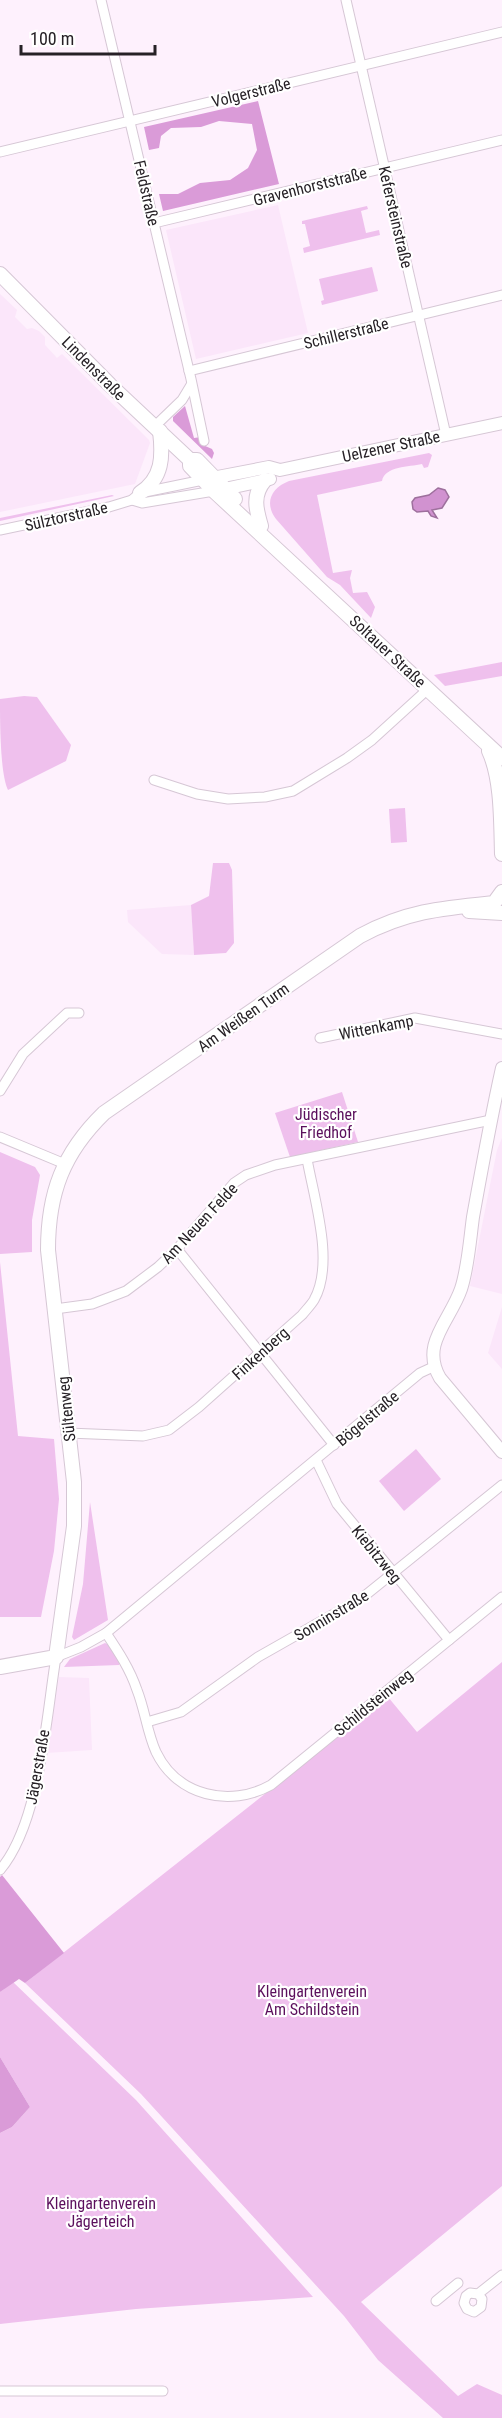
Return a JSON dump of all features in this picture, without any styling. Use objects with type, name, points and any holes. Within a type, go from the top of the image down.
[{"type":"main road","name":"Lindenstraße","points":[[0,274],[110,385],[190,460],[190,466],[214,484]]},
{"type":"main road","points":[[136,497],[156,478],[161,465],[157,429]]},
{"type":"main road","points":[[261,526],[256,501],[258,490],[265,480]]},
{"type":"main road","name":"Soltauer Straße","points":[[214,484],[261,526],[270,536],[273,544]]},
{"type":"main road","name":"Soltauer Straße","points":[[214,484],[266,541],[273,544],[502,758]]},
{"type":"main road","points":[[482,739],[494,758],[501,782],[502,854]]},
{"type":"main road","name":"Am Weißen Turm","points":[[65,1164],[78,1141],[104,1113],[351,942],[399,918],[446,907],[500,903]]},
{"type":"main road","name":"Sültenweg","points":[[56,1657],[74,1526],[74,1482],[48,1250],[52,1198],[65,1164]]},
{"type":"main road","points":[[0,1667],[56,1657]]},
{"type":"street","name":"Feldstraße","points":[[101,0],[204,441]]},
{"type":"street","name":"Kefersteinstraße","points":[[346,0],[445,431]]},
{"type":"street","name":"Volgerstraße","points":[[0,152],[502,32]]},
{"type":"street","name":"Gravenhorststraße","points":[[154,223],[502,140]]},
{"type":"street","name":"Schillerstraße","points":[[189,371],[502,295]]},
{"type":"street","points":[[157,429],[182,400],[191,385]]},
{"type":"street","name":"Uelzener Straße","points":[[214,484],[269,467],[280,470],[445,431],[502,423]]},
{"type":"street","name":"Uelzener Straße","points":[[214,484],[271,479],[280,470]]},
{"type":"street","name":"Sülztorstraße","points":[[0,530],[136,497],[214,484]]},
{"type":"street","name":"Sülztorstraße","points":[[136,497],[142,502],[214,484]]},
{"type":"street","points":[[154,780],[197,794],[228,799],[265,797],[293,791],[348,758],[372,740],[428,689]]},
{"type":"street","points":[[0,1091],[23,1054],[67,1013],[79,1013]]},
{"type":"street","name":"Wittenkamp","points":[[320,1038],[415,1018],[502,1034]]},
{"type":"street","points":[[502,1068],[490,1120],[461,1289],[435,1341],[432,1354],[433,1367],[440,1378],[502,1452]]},
{"type":"street","name":"Am Neuen Felde","points":[[55,1309],[110,1299],[143,1280],[177,1249],[234,1183],[259,1170],[490,1120]]},
{"type":"street","points":[[0,1137],[65,1164]]},
{"type":"street","name":"Finkenberg","points":[[68,1432],[143,1436],[169,1430],[199,1407],[302,1315],[314,1301],[323,1269],[323,1248],[308,1159]]},
{"type":"street","points":[[177,1249],[334,1445]]},
{"type":"street","name":"Bögelstraße","points":[[56,1657],[81,1647],[106,1633],[420,1373],[433,1367]]},
{"type":"street","name":"Kiebitzweg","points":[[316,1461],[337,1504],[449,1640]]},
{"type":"street","name":"Sonninstraße","points":[[147,1722],[181,1712],[258,1657],[349,1606],[393,1574],[502,1485]]},
{"type":"street","name":"Schildsteinweg","points":[[147,1722],[157,1754],[169,1771],[184,1785],[216,1796],[239,1797],[256,1792],[271,1785],[502,1597]]},
{"type":"street","points":[[106,1633],[130,1671],[147,1722]]},
{"type":"street","name":"Jägerstraße","points":[[0,1870],[20,1839],[30,1807],[56,1657]]},
{"type":"street","points":[[478,2294],[502,2275]]},
{"type":"street","points":[[436,2301],[458,2283]]},
{"type":"street","points":[[0,2391],[163,2391]]},
{"type":"shaded area","points":[[258,101],[279,184],[163,211],[159,194],[178,194],[200,183],[230,180],[248,168],[257,150],[252,124],[219,121],[201,127],[171,128],[161,136],[159,148],[149,150],[144,127]]},
{"type":"shaded area","points":[[278,205],[308,333],[196,359],[166,230]]},
{"type":"shaded area","points":[[0,294],[17,310],[15,317],[27,329],[32,328],[39,331],[45,337],[45,345],[57,358],[62,354],[149,440],[150,443],[135,484],[0,512]]},
{"type":"shaded area","points":[[185,406],[194,438],[201,437],[203,445],[212,449],[214,453],[212,459],[173,421],[173,417]]},
{"type":"shaded area","points":[[438,488],[445,490],[449,497],[442,508],[432,510],[437,518],[431,516],[428,511],[417,512],[413,509],[412,502],[415,498],[429,495]]},
{"type":"shaded area","points":[[191,905],[194,955],[162,954],[128,922],[127,910]]},
{"type":"shaded area","points":[[502,1138],[502,1294],[470,1286],[497,1150]]},
{"type":"shaded area","points":[[502,1307],[502,1369],[488,1353]]},
{"type":"shaded area","points":[[59,1677],[89,1678],[92,1750],[46,1753]]},
{"type":"shaded area","points":[[2,1875],[64,1953],[25,1983],[19,1979],[0,1992],[0,1877]]},
{"type":"shaded area","points":[[0,2057],[30,2107],[12,2127],[0,2133]]},
{"type":"green space","points":[[367,206],[368,209],[361,211],[366,233],[379,230],[380,235],[304,253],[303,248],[310,246],[305,224],[302,224],[302,221]]},
{"type":"green space","points":[[372,267],[378,291],[322,305],[321,301],[324,300],[319,279]]},
{"type":"green space","points":[[429,453],[432,455],[428,467],[424,468],[422,464],[398,468],[388,472],[382,481],[317,495],[333,573],[352,570],[350,578],[353,593],[367,592],[375,607],[371,618],[340,585],[327,577],[276,519],[270,507],[271,497],[278,488],[289,481]]},
{"type":"green space","points":[[114,496],[0,521],[0,518]]},
{"type":"green space","points":[[502,662],[502,676],[445,686],[434,675]]},
{"type":"green space","points":[[37,697],[71,745],[66,761],[8,790],[2,760],[0,699]]},
{"type":"green space","points":[[405,808],[407,842],[391,843],[389,809]]},
{"type":"green space","points":[[213,863],[229,863],[232,870],[234,943],[226,953],[194,955],[191,905],[209,896]]},
{"type":"green space","name":"Jüdischer Friedhof","points":[[342,1092],[358,1142],[290,1157],[275,1113]]},
{"type":"green space","points":[[0,1152],[35,1167],[40,1175],[32,1220],[32,1252],[0,1254]]},
{"type":"green space","points":[[0,1262],[18,1436],[54,1439],[59,1499],[54,1551],[41,1617],[0,1617]]},
{"type":"green space","points":[[416,1449],[441,1479],[404,1511],[379,1481]]},
{"type":"green space","points":[[90,1502],[108,1620],[74,1640],[72,1637],[83,1584]]},
{"type":"green space","points":[[105,1643],[109,1645],[120,1662],[119,1665],[64,1667],[70,1659]]},
{"type":"green space","name":"Kleingartenverein Am Schildstein","points":[[502,1662],[502,2186],[361,2302],[458,2396],[477,2384],[502,2395],[502,2418],[443,2418],[378,2360],[344,2316],[141,2094],[25,1983],[388,1697],[417,1732]]},
{"type":"green space","name":"Kleingartenverein Jägerteich","points":[[13,1982],[136,2100],[313,2297],[136,2309],[0,2324],[0,2133],[12,2127],[30,2107],[0,2057],[0,1992]]}]
